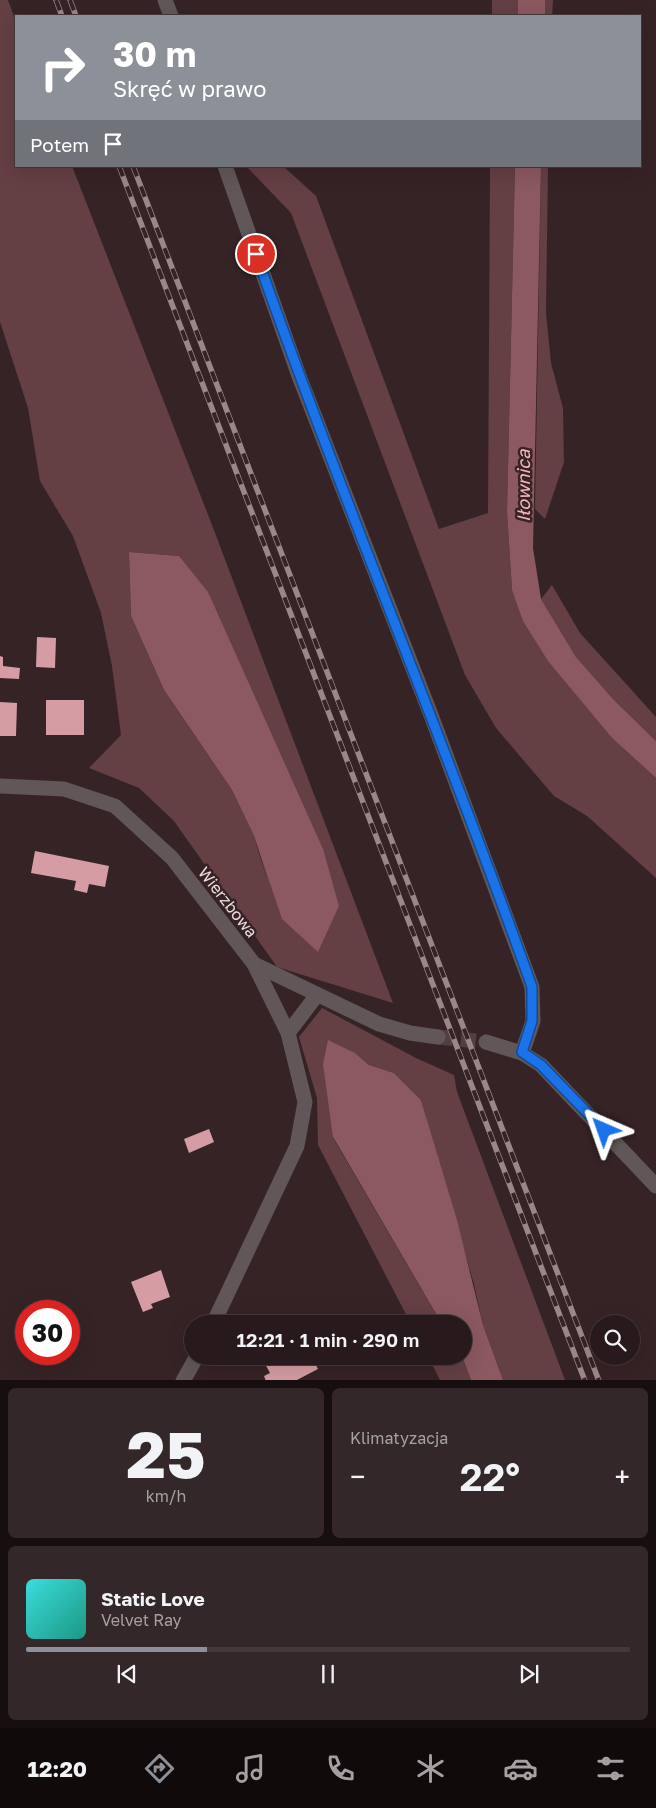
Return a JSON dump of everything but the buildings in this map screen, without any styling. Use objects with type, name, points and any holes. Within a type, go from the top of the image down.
[{"type":"street","points":[[165,0],[171,15]]},
{"type":"street","points":[[225,167],[299,376],[432,716],[532,987],[532,1021],[522,1052]]},
{"type":"street","name":"Wierzbowa","points":[[0,786],[64,789],[115,806],[172,858],[254,964],[379,1024],[410,1034],[438,1037]]},
{"type":"street","points":[[216,1315],[297,1146],[304,1102],[288,1033],[254,964]]},
{"type":"street","points":[[288,1033],[317,995]]},
{"type":"street","points":[[486,1042],[522,1052],[541,1065],[656,1186]]},
{"type":"street","points":[[183,1380],[192,1365]]},
{"type":"shaded area","points":[[0,0],[8,0],[15,19],[15,167],[72,167],[212,525],[393,1003],[277,967],[174,821],[139,788],[89,768],[121,735],[112,666],[101,613],[73,536],[40,481],[28,408],[0,322]],"holes":[[[129,552],[179,556],[267,880],[254,836],[232,790],[164,690],[131,616]]]},
{"type":"shaded area","points":[[492,0],[518,0],[518,15],[492,15]]},
{"type":"shaded area","points":[[545,0],[553,0],[552,15],[545,15]]},
{"type":"shaded area","points":[[247,167],[284,167],[316,196],[439,529],[488,513],[490,167],[515,167],[507,512],[512,590],[613,739],[656,778],[656,878],[587,816],[554,796],[496,728],[465,675],[291,213]]},
{"type":"shaded area","points":[[541,167],[548,167],[546,313],[551,363],[563,408],[564,462],[545,519],[535,509]]},
{"type":"shaded area","points":[[552,585],[580,633],[656,717],[656,741],[614,700],[576,657],[541,599]]},
{"type":"shaded area","points":[[322,1008],[416,1058],[454,1075],[457,1092],[565,1380],[503,1380],[483,1325],[474,1284],[421,1100],[394,1073],[369,1065],[355,1053],[333,1138],[437,1315],[406,1315],[318,1145],[317,1098],[299,1037]]},
{"type":"shaded area","points":[[432,1365],[465,1365],[471,1380],[440,1380]]},
{"type":"water","points":[[518,0],[545,0],[545,15],[518,15]]},
{"type":"water","name":"Iłownica","points":[[515,167],[541,167],[533,548],[541,599],[576,657],[614,700],[656,741],[656,778],[613,739],[548,661],[523,621],[512,590],[507,512]]},
{"type":"water","points":[[129,552],[179,556],[208,592],[323,849],[339,906],[318,952],[282,919],[254,836],[232,790],[164,690],[131,616]]},
{"type":"water","points":[[328,1040],[355,1053],[369,1065],[394,1073],[421,1100],[457,1220],[483,1325],[503,1380],[471,1380],[465,1365],[472,1365],[472,1315],[437,1315],[333,1137],[323,1064]]},
{"type":"tunnel","points":[[438,1037],[486,1042]]},
{"type":"railway","points":[[56,0],[62,15]]},
{"type":"railway","points":[[70,0],[76,15]]},
{"type":"railway","points":[[119,167],[585,1380]]},
{"type":"railway","points":[[133,167],[599,1380]]},
{"type":"route","points":[[256,254],[299,376],[432,716],[532,987],[532,1021],[522,1052],[541,1065],[604,1130]]}]
